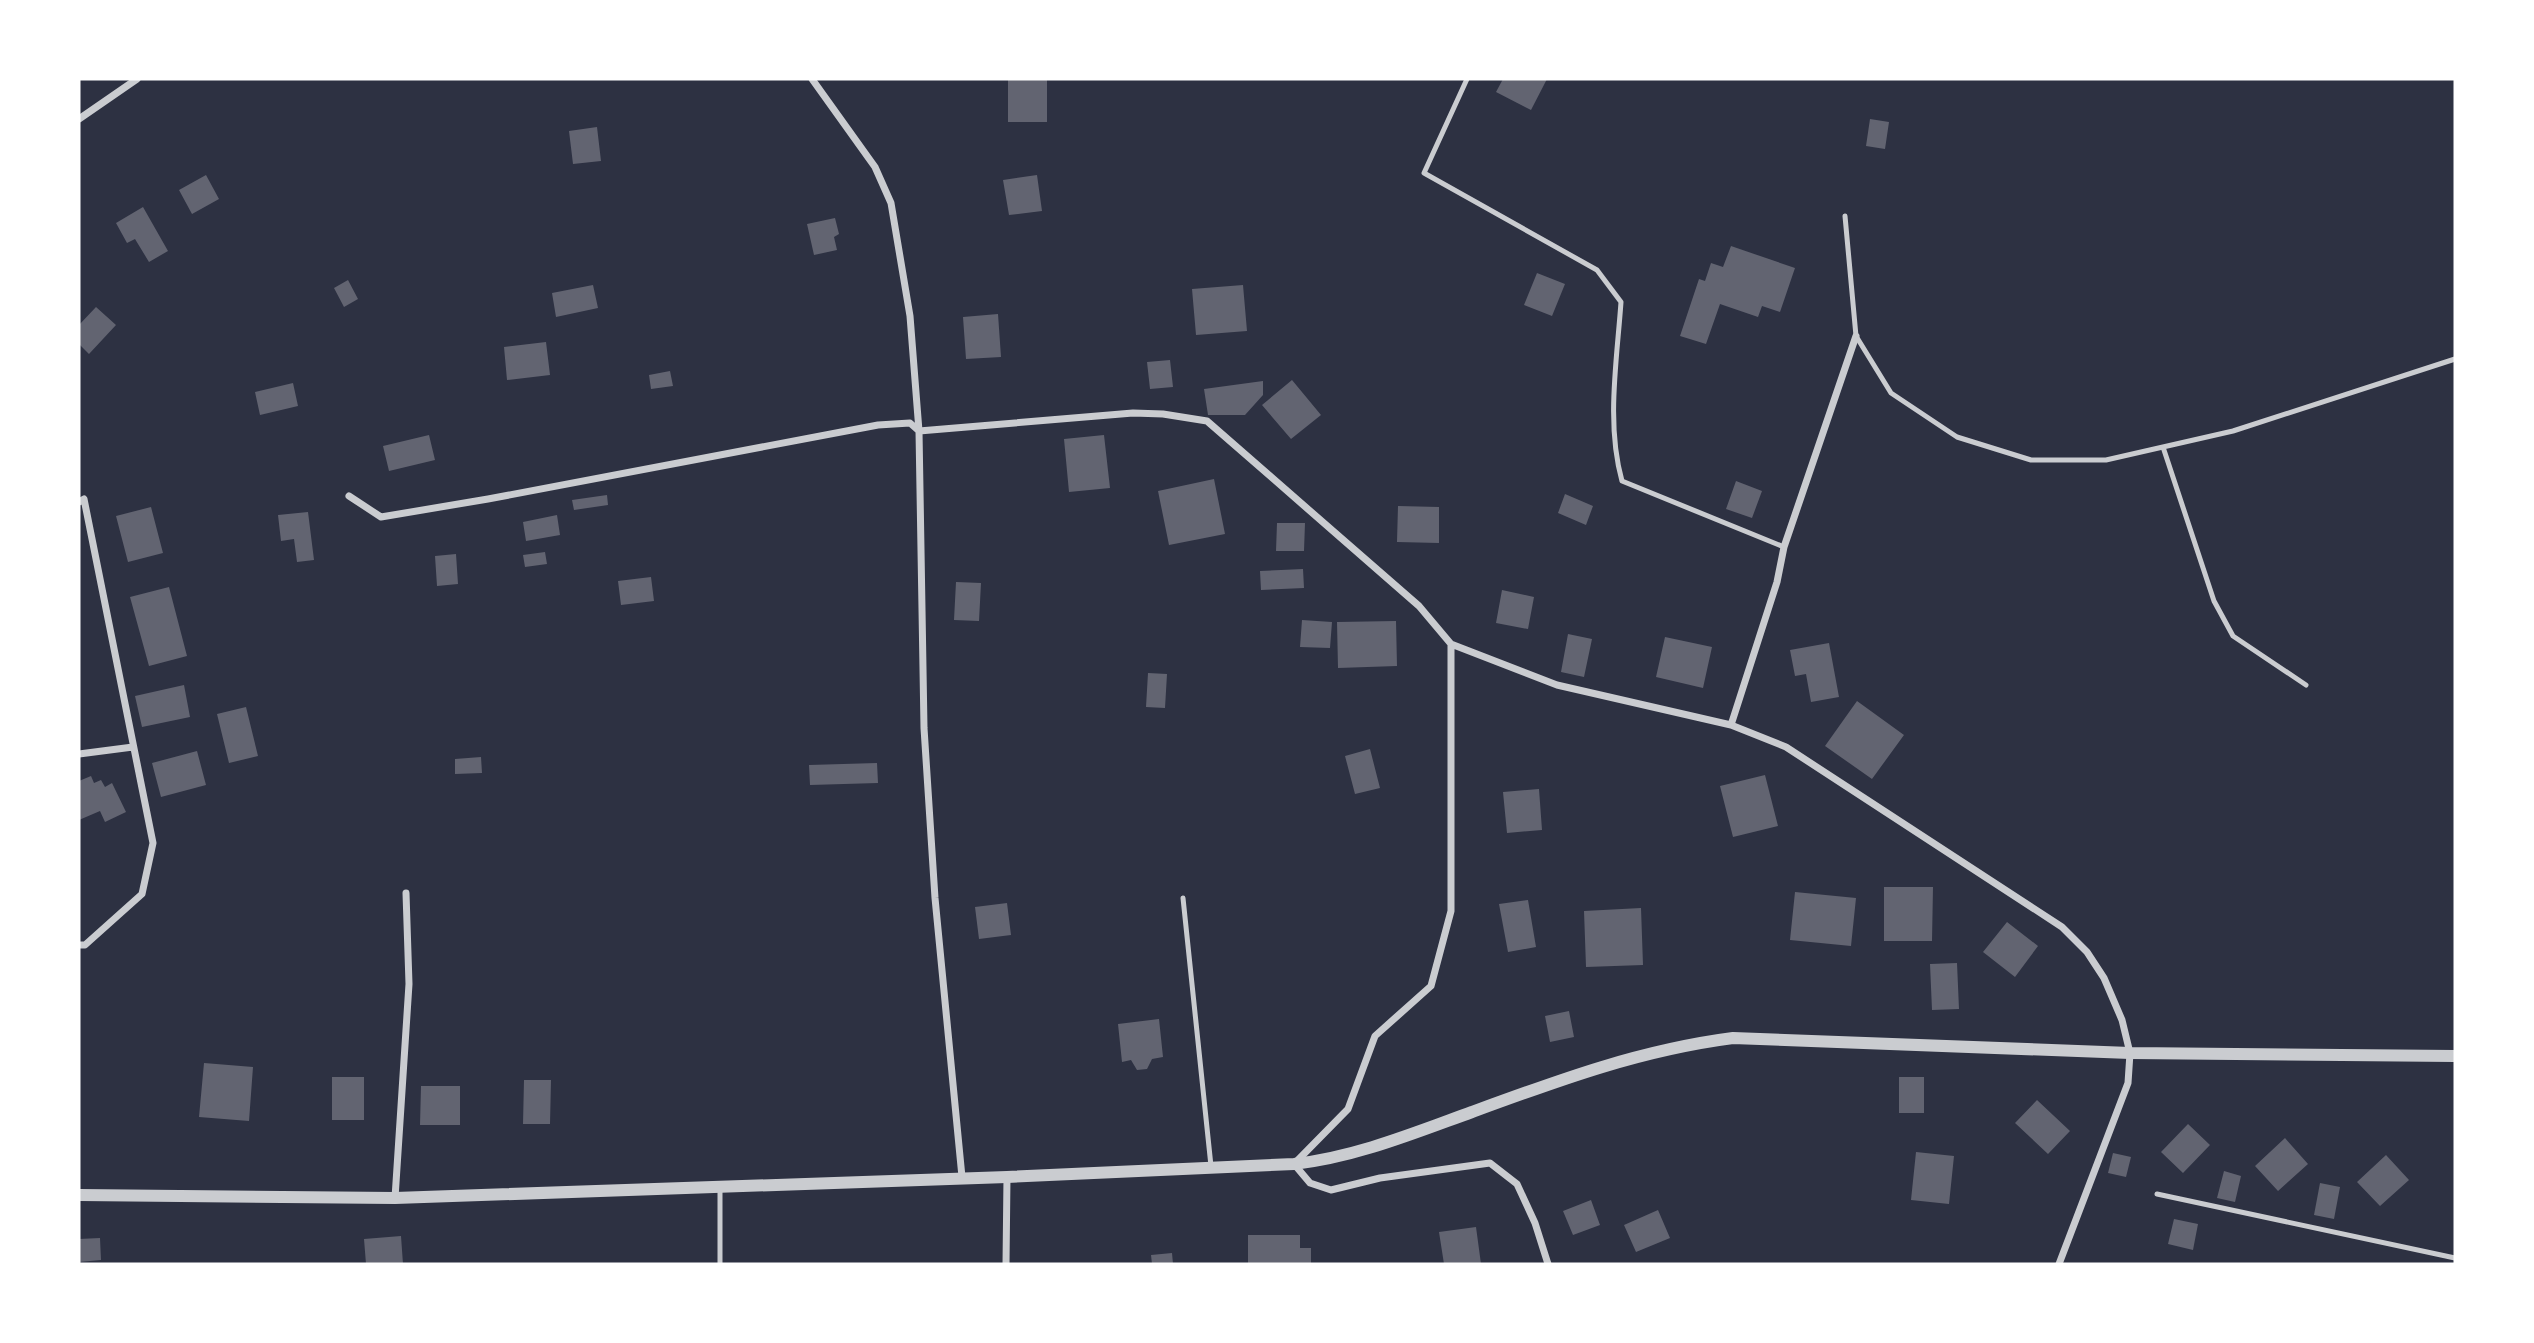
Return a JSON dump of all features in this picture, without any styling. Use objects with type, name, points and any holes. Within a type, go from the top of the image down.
[{"type":"street","points":[[79,119],[137,79]]},
{"type":"street","points":[[812,79],[875,167],[891,203],[910,316],[919,431],[924,728],[935,898],[962,1177]]},
{"type":"street","points":[[1731,725],[1777,582],[1784,547],[1856,336]]},
{"type":"street","points":[[349,496],[381,517],[878,425],[910,423],[919,431],[1133,413],[1163,414],[1208,421],[1419,606],[1451,644],[1557,685],[1731,725],[1786,747],[2062,927],[2087,952],[2104,978],[2122,1020],[2130,1053],[2128,1083],[2059,1264]]},
{"type":"street","points":[[79,945],[85,945],[142,894],[153,843],[82,500]]},
{"type":"street","points":[[1294,1164],[1348,1109],[1375,1037],[1431,986],[1451,911],[1451,644]]},
{"type":"street","points":[[79,754],[133,747]]},
{"type":"street","points":[[395,1198],[409,984],[406,893]]},
{"type":"street","points":[[79,1195],[395,1198],[1007,1177],[1294,1164],[1329,1160],[1377,1146],[1588,1070],[1645,1053],[1733,1038],[1791,1038],[2130,1053],[2455,1056]]},
{"type":"street","points":[[1294,1164],[1310,1183],[1331,1190],[1380,1178],[1490,1163],[1517,1184],[1535,1223],[1548,1264]]},
{"type":"street","points":[[1006,1264],[1007,1177]]},
{"type":"lane","points":[[1467,79],[1424,173],[1597,270],[1621,302],[1615,384],[1616,457],[1622,481],[1784,547]]},
{"type":"lane","points":[[1845,216],[1856,336],[1891,393],[1957,437],[2031,460],[2106,460],[2232,431],[2455,359]]},
{"type":"lane","points":[[2163,447],[2214,601],[2233,636],[2306,685]]},
{"type":"lane","points":[[1183,898],[1211,1168]]},
{"type":"lane","points":[[720,1185],[720,1264]]},
{"type":"lane","points":[[2157,1194],[2455,1258]]},
{"type":"building","points":[[1008,79],[1047,79],[1047,122],[1008,122]]},
{"type":"building","points":[[1503,79],[1547,79],[1531,110],[1496,92]]},
{"type":"building","points":[[1870,119],[1889,122],[1885,149],[1866,146]]},
{"type":"building","points":[[597,127],[601,161],[573,164],[569,131]]},
{"type":"building","points":[[206,175],[219,199],[192,214],[179,190]]},
{"type":"building","points":[[1037,175],[1042,211],[1009,215],[1003,180]]},
{"type":"building","points":[[143,207],[168,251],[149,262],[135,239],[127,243],[116,223]]},
{"type":"building","points":[[835,218],[839,234],[834,237],[837,250],[814,255],[807,224]]},
{"type":"building","points":[[1731,246],[1795,268],[1780,312],[1762,306],[1758,317],[1720,304],[1706,344],[1680,336],[1699,279],[1705,281],[1711,263],[1723,267]]},
{"type":"building","points":[[1537,273],[1565,284],[1552,316],[1524,305]]},
{"type":"building","points":[[348,280],[358,299],[344,307],[334,288]]},
{"type":"building","points":[[593,285],[598,308],[556,317],[552,293]]},
{"type":"building","points":[[1243,285],[1247,331],[1196,335],[1192,289]]},
{"type":"building","points":[[96,307],[116,325],[89,354],[79,344],[79,325]]},
{"type":"building","points":[[998,314],[1001,357],[966,359],[963,317]]},
{"type":"building","points":[[546,342],[550,375],[507,380],[504,347]]},
{"type":"building","points":[[1170,360],[1173,387],[1150,389],[1147,362]]},
{"type":"building","points":[[670,371],[673,386],[651,389],[649,375]]},
{"type":"building","points":[[1292,380],[1321,415],[1291,439],[1262,405]]},
{"type":"building","points":[[1263,381],[1263,395],[1245,415],[1208,415],[1204,389]]},
{"type":"building","points":[[293,383],[298,406],[260,415],[255,392]]},
{"type":"building","points":[[429,435],[435,460],[389,471],[383,446]]},
{"type":"building","points":[[1104,435],[1110,488],[1069,492],[1064,439]]},
{"type":"building","points":[[1214,479],[1225,534],[1169,545],[1158,491]]},
{"type":"building","points":[[1736,481],[1762,491],[1752,518],[1726,509]]},
{"type":"building","points":[[1565,494],[1593,506],[1586,525],[1558,513]]},
{"type":"building","points":[[607,495],[608,505],[574,510],[572,500]]},
{"type":"building","points":[[1398,506],[1439,507],[1439,543],[1397,542]]},
{"type":"building","points":[[151,507],[163,553],[128,562],[116,516]]},
{"type":"building","points":[[308,512],[314,560],[297,562],[294,539],[281,541],[278,515]]},
{"type":"building","points":[[557,515],[560,535],[526,541],[523,522]]},
{"type":"building","points":[[1277,523],[1305,523],[1304,551],[1276,551]]},
{"type":"building","points":[[545,552],[547,564],[525,567],[523,555]]},
{"type":"building","points":[[456,554],[458,584],[437,586],[435,556]]},
{"type":"building","points":[[1303,569],[1304,588],[1261,590],[1260,571]]},
{"type":"building","points":[[651,577],[654,601],[621,605],[618,581]]},
{"type":"building","points":[[956,582],[981,583],[979,621],[954,620]]},
{"type":"building","points":[[169,587],[187,656],[149,666],[130,597]]},
{"type":"building","points":[[1502,590],[1534,597],[1528,629],[1496,623]]},
{"type":"building","points":[[1302,620],[1332,622],[1330,648],[1300,647]]},
{"type":"building","points":[[1396,621],[1397,666],[1338,668],[1337,622]]},
{"type":"building","points":[[1568,634],[1592,639],[1584,677],[1561,672]]},
{"type":"building","points":[[1665,637],[1712,647],[1703,688],[1656,677]]},
{"type":"building","points":[[1829,643],[1839,697],[1811,702],[1806,674],[1795,676],[1790,650]]},
{"type":"building","points":[[1148,673],[1167,674],[1165,708],[1146,707]]},
{"type":"building","points":[[184,685],[190,717],[142,727],[135,696]]},
{"type":"building","points":[[1857,701],[1904,735],[1872,779],[1825,746]]},
{"type":"building","points":[[246,707],[258,756],[229,763],[217,714]]},
{"type":"building","points":[[1370,749],[1380,788],[1355,794],[1345,756]]},
{"type":"building","points":[[197,751],[206,785],[161,797],[152,763]]},
{"type":"building","points":[[481,757],[482,773],[455,774],[455,759]]},
{"type":"building","points":[[877,763],[878,783],[810,785],[809,765]]},
{"type":"building","points":[[1765,775],[1778,826],[1733,837],[1720,786]]},
{"type":"building","points":[[91,776],[94,783],[101,780],[105,787],[112,783],[126,812],[105,822],[100,811],[79,820],[79,781]]},
{"type":"building","points":[[1539,789],[1542,830],[1507,833],[1503,792]]},
{"type":"building","points":[[1884,887],[1933,887],[1932,941],[1884,941]]},
{"type":"building","points":[[1795,892],[1856,898],[1851,946],[1790,940]]},
{"type":"building","points":[[1528,900],[1536,947],[1508,952],[1499,904]]},
{"type":"building","points":[[1007,903],[1011,935],[979,939],[975,907]]},
{"type":"building","points":[[1641,908],[1643,965],[1586,967],[1584,911]]},
{"type":"building","points":[[2007,922],[2038,946],[2015,977],[1983,952]]},
{"type":"building","points":[[1957,963],[1959,1009],[1932,1010],[1930,964]]},
{"type":"building","points":[[1569,1011],[1574,1037],[1550,1042],[1545,1016]]},
{"type":"building","points":[[1159,1019],[1163,1057],[1152,1059],[1147,1069],[1137,1070],[1131,1060],[1122,1062],[1118,1024]]},
{"type":"building","points":[[204,1063],[253,1067],[249,1121],[199,1117]]},
{"type":"building","points":[[332,1077],[364,1077],[364,1120],[332,1120]]},
{"type":"building","points":[[1899,1077],[1924,1077],[1924,1113],[1899,1113]]},
{"type":"building","points":[[524,1080],[551,1080],[550,1124],[523,1124]]},
{"type":"building","points":[[421,1086],[460,1086],[460,1125],[420,1125]]},
{"type":"building","points":[[2037,1100],[2070,1131],[2048,1154],[2015,1123]]},
{"type":"building","points":[[2188,1124],[2210,1145],[2183,1173],[2161,1152]]},
{"type":"building","points":[[2285,1138],[2308,1164],[2278,1191],[2255,1166]]},
{"type":"building","points":[[1916,1152],[1954,1156],[1949,1204],[1911,1200]]},
{"type":"building","points":[[2113,1153],[2131,1157],[2126,1177],[2108,1173]]},
{"type":"building","points":[[2386,1155],[2409,1180],[2380,1206],[2357,1182]]},
{"type":"building","points":[[2224,1171],[2241,1176],[2235,1202],[2217,1198]]},
{"type":"building","points":[[2320,1183],[2340,1187],[2334,1219],[2314,1215]]},
{"type":"building","points":[[1591,1200],[1600,1225],[1573,1235],[1563,1211]]},
{"type":"building","points":[[1658,1210],[1670,1238],[1636,1252],[1624,1225]]},
{"type":"building","points":[[2174,1219],[2198,1224],[2193,1250],[2168,1244]]},
{"type":"building","points":[[1476,1227],[1481,1264],[1444,1264],[1439,1232]]},
{"type":"building","points":[[1248,1235],[1300,1235],[1300,1248],[1311,1248],[1311,1264],[1248,1264]]},
{"type":"building","points":[[401,1236],[403,1264],[366,1264],[364,1239]]},
{"type":"building","points":[[100,1238],[101,1260],[79,1262],[79,1239]]},
{"type":"building","points":[[1172,1253],[1173,1264],[1152,1264],[1151,1255]]}]
